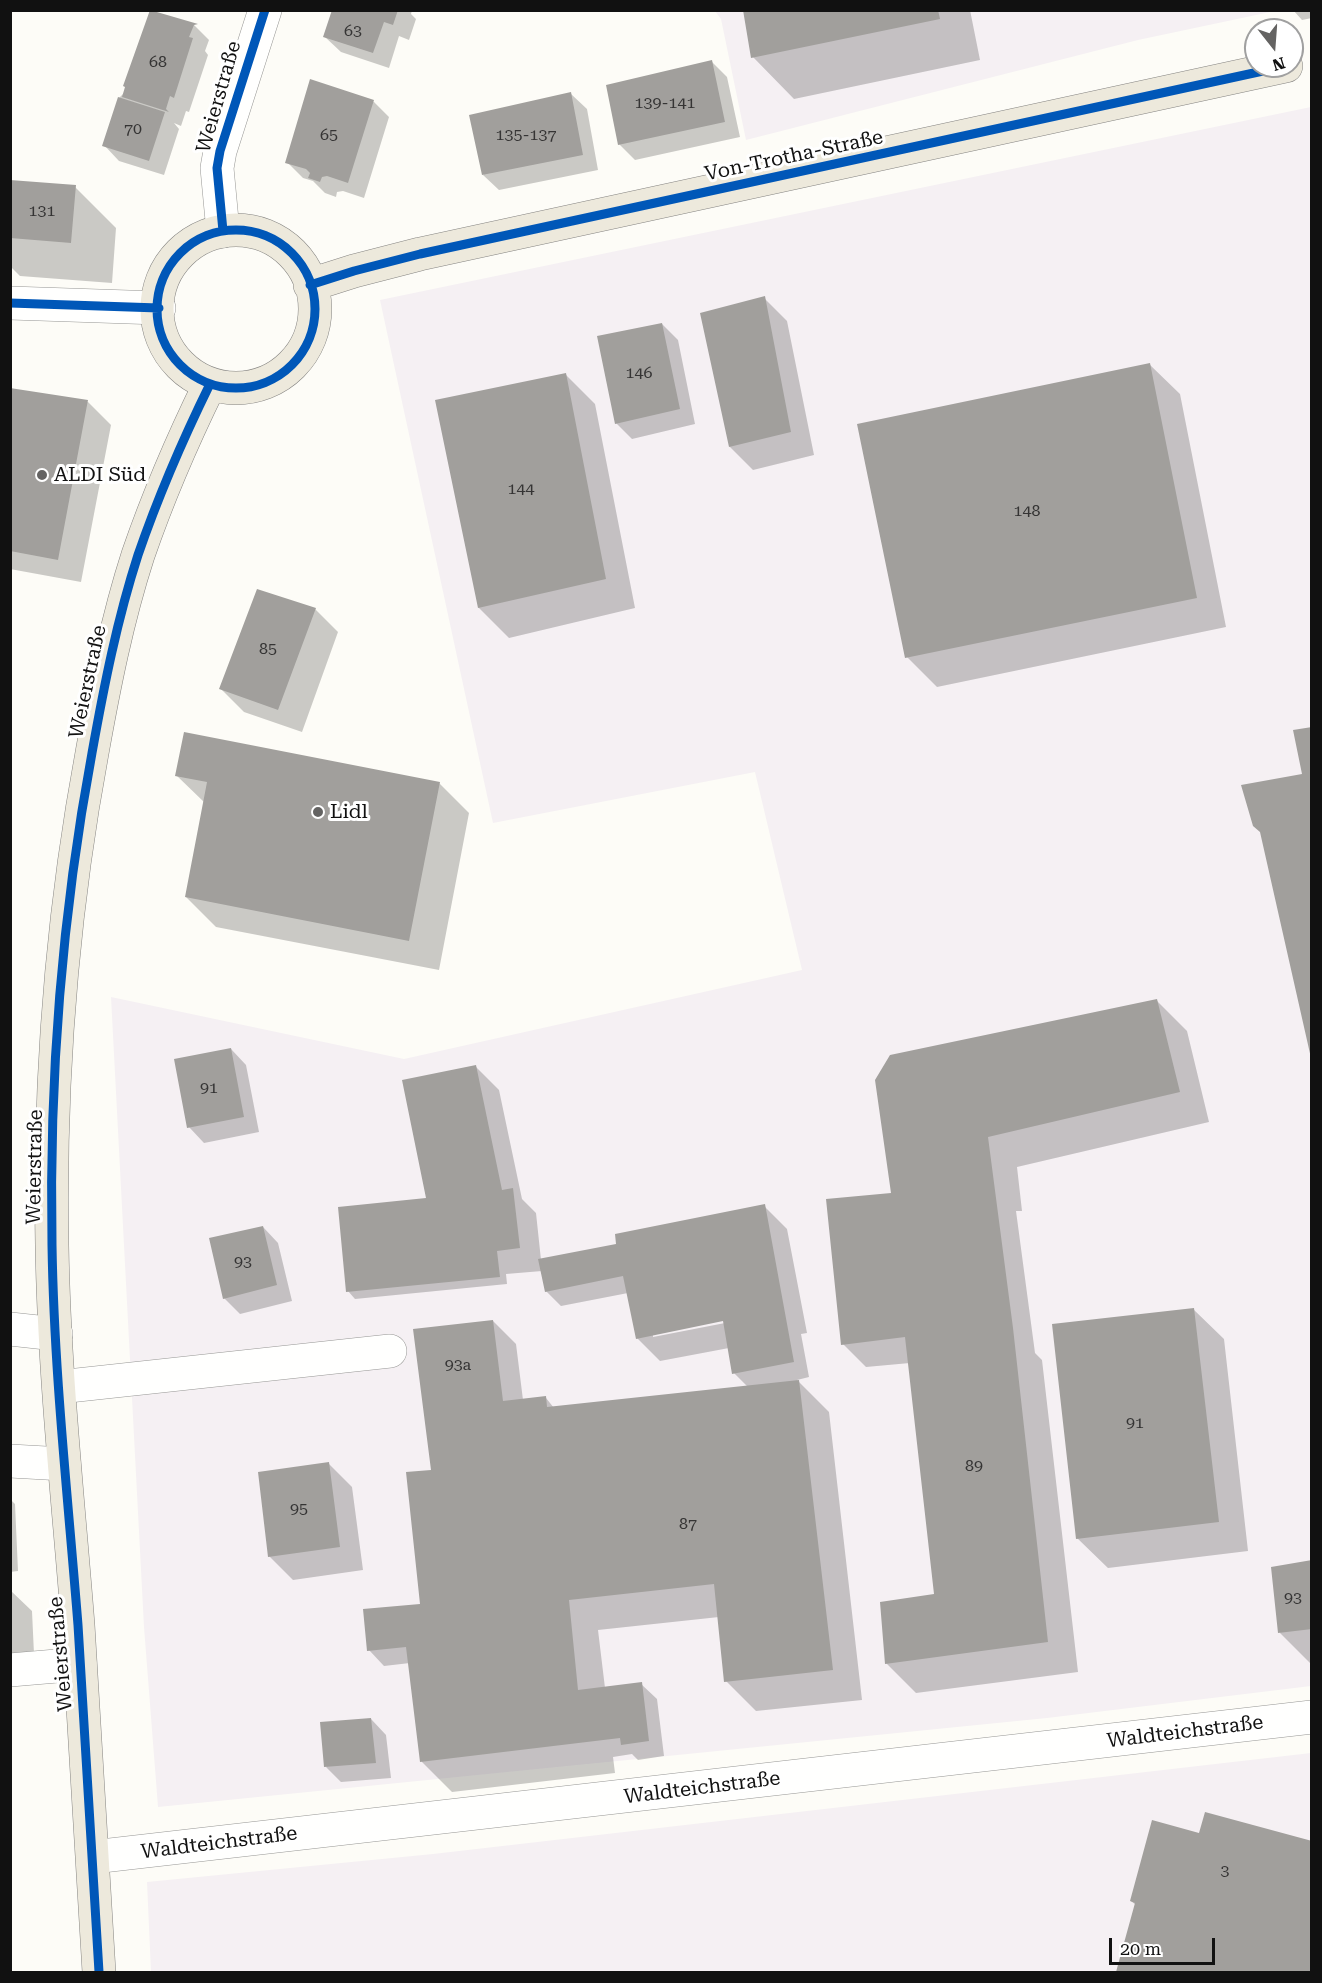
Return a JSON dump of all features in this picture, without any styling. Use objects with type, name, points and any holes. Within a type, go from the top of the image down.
[{"type":"main road","name":"Von-Trotha-Straße","points":[[310,285],[354,271],[462,245],[658,205],[1244,75]]},
{"type":"main road","points":[[223,231],[251,231],[277,242],[298,260],[310,285],[314,310],[312,327],[300,356],[276,377],[246,387],[232,388],[210,384],[188,372],[172,354],[162,333],[159,308],[162,284],[173,262],[190,245],[223,231]]},
{"type":"main road","name":"Weierstraße","points":[[99,1972],[56,1334],[52,1243],[56,1047],[67,928],[83,802],[109,664],[135,565],[160,497],[210,384]]},
{"type":"street","name":"Weierstraße","points":[[223,231],[217,168],[220,151],[265,10]]},
{"type":"street","points":[[10,303],[159,308]]},
{"type":"street","points":[[10,1329],[56,1334]]},
{"type":"street","points":[[59,1387],[390,1351]]},
{"type":"street","points":[[10,1461],[64,1464]]},
{"type":"street","points":[[10,1670],[80,1664]]},
{"type":"street","name":"Waldteichstraße","points":[[93,1857],[1311,1718]]},
{"type":"shaded area","points":[[715,11],[1275,11],[1138,40],[746,140],[721,19]]},
{"type":"shaded area","points":[[1311,107],[1311,1686],[1047,1718],[158,1807],[144,1627],[111,997],[404,1059],[802,970],[755,772],[493,823],[380,300]]},
{"type":"shaded area","points":[[1311,1753],[1311,1972],[151,1972],[147,1882],[433,1854]]},
{"type":"building","points":[[150,10],[198,24],[194,25],[189,37],[193,38],[174,98],[170,96],[166,109],[169,112],[122,97],[125,87],[123,86]]},
{"type":"building","points":[[332,10],[398,10],[393,25],[384,22],[373,53],[323,37]]},
{"type":"building","points":[[743,10],[938,10],[940,19],[751,58]]},
{"type":"building","points":[[712,60],[725,122],[618,145],[606,85]]},
{"type":"building","points":[[310,79],[374,100],[348,183],[327,176],[322,177],[320,182],[308,178],[310,173],[306,169],[285,163]]},
{"type":"building","points":[[571,92],[583,155],[482,175],[469,115]]},
{"type":"building","points":[[118,97],[165,112],[149,161],[102,146]]},
{"type":"building","points":[[10,180],[76,185],[71,243],[10,238]]},
{"type":"building","points":[[765,296],[791,432],[729,447],[700,313]]},
{"type":"building","points":[[662,323],[680,409],[615,424],[597,336]]},
{"type":"building","points":[[1150,363],[1197,598],[905,658],[857,424]]},
{"type":"building","points":[[566,373],[606,579],[478,608],[435,400]]},
{"type":"building","name":"ALDI Süd","points":[[10,388],[88,400],[58,560],[10,551]]},
{"type":"building","points":[[257,589],[316,608],[278,710],[219,689]]},
{"type":"building","points":[[1312,727],[1311,1058],[1260,832],[1253,826],[1241,785],[1302,774],[1293,730]]},
{"type":"building","name":"Lidl","points":[[184,732],[440,782],[409,941],[185,897],[207,782],[175,776]]},
{"type":"building","points":[[1157,999],[1180,1092],[988,1137],[1013,1328],[1048,1642],[885,1664],[880,1602],[934,1594],[905,1337],[841,1345],[826,1199],[891,1193],[875,1080],[890,1055]]},
{"type":"building","points":[[231,1048],[244,1117],[187,1128],[174,1059]]},
{"type":"building","points":[[476,1065],[502,1190],[513,1188],[520,1248],[497,1251],[500,1277],[346,1292],[338,1207],[426,1198],[402,1080]]},
{"type":"building","points":[[765,1204],[794,1362],[732,1374],[723,1321],[636,1339],[623,1276],[545,1292],[538,1259],[616,1244],[615,1234]]},
{"type":"building","points":[[263,1226],[277,1285],[223,1299],[209,1238]]},
{"type":"building","points":[[1194,1308],[1219,1522],[1076,1539],[1052,1324]]},
{"type":"building","points":[[493,1320],[503,1401],[546,1396],[547,1407],[799,1380],[833,1670],[724,1682],[714,1584],[569,1600],[578,1690],[642,1682],[649,1741],[621,1745],[620,1738],[420,1762],[406,1647],[367,1651],[363,1609],[420,1604],[406,1472],[431,1470],[413,1329]]},
{"type":"building","points":[[329,1462],[340,1547],[268,1557],[258,1472]]},
{"type":"building","points":[[1312,1560],[1312,1629],[1278,1633],[1271,1567]]},
{"type":"building","points":[[371,1718],[376,1763],[324,1767],[320,1722]]},
{"type":"building","points":[[1205,1812],[1312,1841],[1312,1972],[1116,1972],[1135,1903],[1130,1901],[1152,1820],[1199,1833]]},
{"type":"cycle path","points":[[223,231],[217,168],[220,151],[265,10]]},
{"type":"cycle path","points":[[310,285],[420,254],[1244,75]]},
{"type":"cycle path","points":[[236,230],[266,236],[292,253],[309,279],[315,309],[309,339],[292,365],[266,382],[236,388],[206,382],[180,365],[163,339],[157,309],[163,279],[180,253],[206,236],[236,230]]},
{"type":"cycle path","points":[[10,303],[159,308]]},
{"type":"cycle path","points":[[99,1972],[78,1625],[58,1388],[53,1293],[52,1183],[55,1059],[65,936],[73,875],[101,703],[117,629],[130,579],[154,512],[210,384]]},
{"type":"place","name":"ALDI Süd","points":[[42,475]]},
{"type":"place","name":"Lidl","points":[[318,812]]}]
